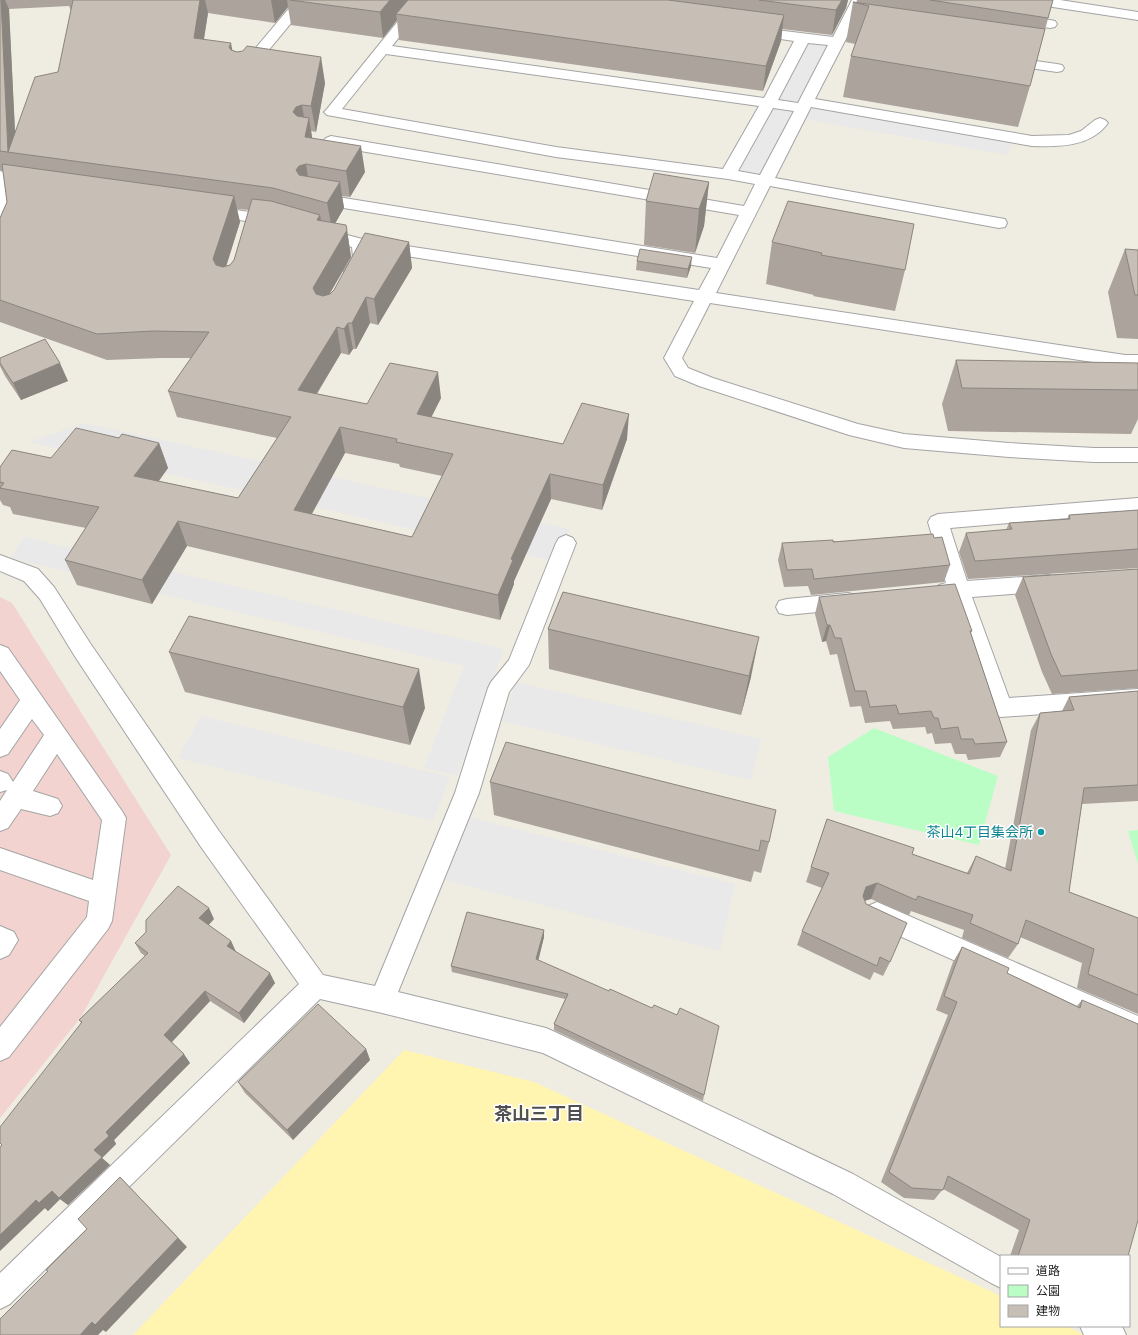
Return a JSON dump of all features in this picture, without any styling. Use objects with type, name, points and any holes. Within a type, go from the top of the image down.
[{"type":"street","points":[[244,72],[303,0]]},
{"type":"street","points":[[422,0],[332,112],[556,152],[728,174],[999,223]]},
{"type":"street","points":[[859,0],[845,38],[804,105],[673,358],[681,372],[706,382],[856,430],[904,441],[1009,450],[1094,455],[1138,455]]},
{"type":"street","points":[[1033,0],[1095,5],[1138,16]]},
{"type":"street","points":[[1004,17],[1050,24]]},
{"type":"street","points":[[740,29],[803,38],[845,38]]},
{"type":"street","points":[[728,174],[769,103],[803,38]]},
{"type":"street","points":[[382,49],[769,103],[804,105],[1032,141],[1069,140],[1092,132],[1100,122]]},
{"type":"street","points":[[996,60],[1012,60],[1057,68]]},
{"type":"street","points":[[315,138],[748,212]]},
{"type":"street","points":[[0,247],[4,229],[7,181]]},
{"type":"street","points":[[310,197],[721,264]]},
{"type":"street","points":[[197,210],[249,224],[278,221],[360,244],[1125,361],[1138,361]]},
{"type":"street","points":[[346,283],[361,257],[360,244]]},
{"type":"street","points":[[1138,505],[938,522],[959,590],[1001,708],[1138,698]]},
{"type":"street","points":[[382,1000],[467,793],[499,688],[518,665],[566,543]]},
{"type":"street","points":[[0,563],[30,575],[47,593],[82,649],[210,839],[315,986],[382,1000],[546,1041],[843,1184],[1000,1272]]},
{"type":"street","points":[[927,593],[1068,582]]},
{"type":"street","points":[[787,607],[865,599]]},
{"type":"street","points":[[0,1048],[8,1023],[99,921],[114,818],[2,661]]},
{"type":"street","points":[[0,747],[32,701]]},
{"type":"street","points":[[0,821],[6,787],[56,736]]},
{"type":"street","points":[[6,787],[50,806]]},
{"type":"street","points":[[0,859],[102,894]]},
{"type":"street","points":[[870,911],[1138,1030]]},
{"type":"street","points":[[0,938],[5,940],[0,947]]},
{"type":"street","points":[[0,1294],[315,986]]},
{"type":"street","points":[[1097,1327],[1111,1335]]},
{"type":"shaded area","points":[[803,38],[837,42],[806,101],[1013,138],[1008,155],[798,118],[764,181],[728,174]]},
{"type":"shaded area","points":[[84,423],[570,529],[558,562],[29,442]]},
{"type":"shaded area","points":[[24,537],[504,649],[457,776],[424,768],[464,666],[10,558]]},
{"type":"shaded area","points":[[0,597],[12,603],[171,855],[81,1017],[0,1118]]},
{"type":"shaded area","points":[[516,682],[761,739],[751,780],[502,721]]},
{"type":"shaded area","points":[[201,716],[450,777],[433,821],[178,758]]},
{"type":"shaded area","points":[[464,816],[735,884],[720,951],[441,879]]},
{"type":"sand","points":[[404,1050],[534,1082],[1000,1296],[1000,1327],[1068,1327],[1085,1335],[133,1335]]},
{"type":"green space","points":[[874,728],[998,776],[979,845],[834,811],[828,757]]},
{"type":"green space","points":[[1138,830],[1138,864],[1128,831]]},
{"type":"building","points":[[0,0],[8,152],[35,77],[58,72],[73,0],[200,0],[194,38],[231,43],[229,47],[231,50],[237,52],[243,51],[247,46],[321,57],[311,106],[302,105],[296,107],[293,112],[297,116],[309,118],[305,137],[361,146],[346,171],[306,164],[299,166],[296,170],[299,175],[340,182],[327,203],[273,188],[0,151]]},
{"type":"building","points":[[290,0],[390,0],[380,12]]},
{"type":"building","points":[[408,0],[668,0],[784,15],[766,66],[396,14]]},
{"type":"building","points":[[759,0],[842,0],[836,10]]},
{"type":"building","points":[[930,0],[1053,0],[1048,18]]},
{"type":"building","points":[[853,2],[1045,29],[1030,86],[851,56],[869,6]]},
{"type":"building","points":[[2,164],[234,196],[213,259],[216,265],[223,267],[230,265],[234,260],[252,199],[271,201],[320,215],[317,220],[346,225],[347,230],[313,288],[316,294],[323,296],[330,294],[334,290],[365,233],[409,242],[374,299],[366,297],[352,323],[348,323],[344,329],[337,327],[298,390],[367,404],[390,363],[438,372],[417,414],[563,444],[582,403],[629,414],[603,485],[550,474],[511,559],[513,560],[498,595],[178,521],[142,580],[65,560],[99,507],[0,488],[4,483],[0,482],[0,467],[12,450],[51,458],[76,428],[119,438],[122,434],[159,443],[134,476],[238,498],[291,417],[168,391],[209,332],[153,331],[97,334],[0,300],[0,218],[7,202]],"holes":[[[340,427],[397,439],[396,442],[453,454],[412,537],[294,510]]]},
{"type":"building","points":[[654,173],[709,182],[699,209],[646,201]]},
{"type":"building","points":[[788,201],[914,224],[905,270],[821,255],[822,253],[772,242]]},
{"type":"building","points":[[640,249],[692,257],[688,269],[637,261]]},
{"type":"building","points":[[1125,249],[1138,250],[1138,295],[1135,295]]},
{"type":"building","points":[[45,339],[60,363],[13,383],[0,363],[0,358]]},
{"type":"building","points":[[956,360],[1138,363],[1138,390],[962,388]]},
{"type":"building","points":[[1138,510],[1138,549],[975,561],[966,533],[1012,529],[1009,523],[1070,519],[1069,515]]},
{"type":"building","points":[[933,534],[934,538],[942,537],[950,565],[814,579],[812,569],[787,570],[782,543],[833,540],[833,542]]},
{"type":"building","points":[[1138,569],[1138,670],[1061,676],[1051,654],[1023,577]]},
{"type":"building","points":[[955,584],[972,631],[970,631],[1007,742],[975,744],[973,739],[961,739],[958,727],[941,729],[938,718],[934,718],[931,711],[899,714],[896,705],[870,707],[866,691],[855,691],[841,638],[835,638],[830,625],[827,625],[819,597]]},
{"type":"building","points":[[563,592],[759,637],[749,676],[548,629]]},
{"type":"building","points":[[189,616],[419,669],[403,707],[169,652]]},
{"type":"building","points":[[1138,691],[1138,785],[1084,788],[1069,892],[1138,918],[1138,995],[1088,974],[1094,949],[1026,920],[1018,944],[970,923],[973,915],[918,896],[916,900],[877,883],[866,887],[863,896],[866,904],[907,923],[890,962],[880,957],[877,966],[802,931],[829,873],[811,867],[827,819],[914,848],[912,854],[969,874],[976,856],[1011,871],[1040,713],[1074,710],[1069,697]]},
{"type":"building","points":[[506,742],[776,810],[769,842],[761,840],[759,851],[490,782]]},
{"type":"building","points":[[178,886],[209,908],[199,918],[231,941],[227,946],[270,973],[239,1013],[205,991],[164,1035],[184,1054],[106,1132],[109,1136],[94,1150],[102,1157],[59,1198],[52,1191],[39,1203],[36,1200],[0,1235],[0,1147],[2,1145],[0,1143],[0,1127],[82,1022],[79,1020],[148,953],[135,943],[146,932],[146,920]]},
{"type":"building","points":[[467,912],[544,930],[536,959],[652,1008],[654,1005],[677,1015],[680,1008],[719,1026],[704,1095],[554,1024],[568,994],[451,966]]},
{"type":"building","points":[[962,947],[1009,968],[1007,973],[1080,1008],[1082,1000],[1138,1024],[1138,1220],[1128,1255],[1018,1255],[1030,1220],[948,1176],[943,1190],[912,1188],[889,1172],[957,1002],[944,996]]},
{"type":"building","points":[[318,1004],[366,1049],[287,1130],[238,1082]]},
{"type":"building","points":[[120,1177],[178,1238],[95,1325],[92,1322],[80,1335],[0,1335],[0,1319],[87,1229],[78,1219]]},
{"type":"place","name":"茶山4丁目集会所","points":[[1041,832]]},
{"type":"district","name":"茶山三丁目","points":[[539,1113]]}]
